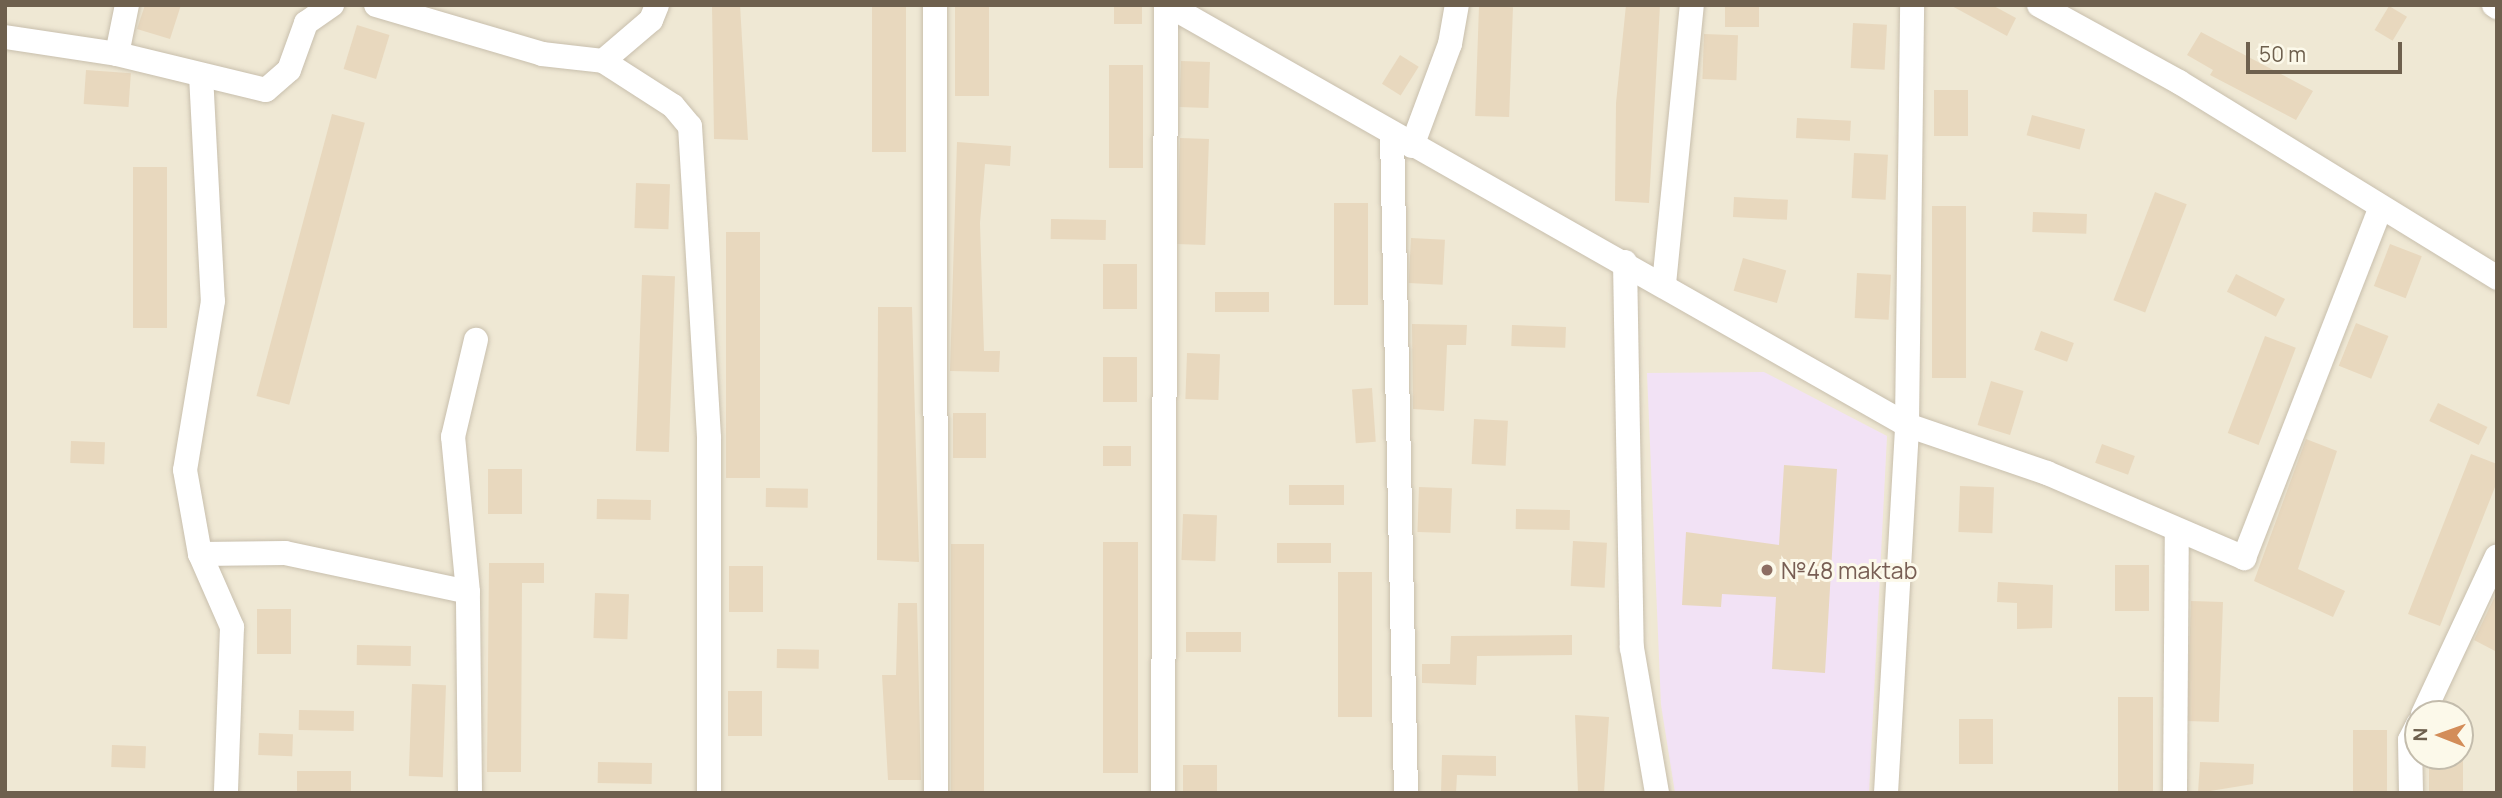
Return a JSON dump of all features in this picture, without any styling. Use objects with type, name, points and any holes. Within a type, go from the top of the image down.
[{"type":"street","points":[[117,54],[127,5]]},
{"type":"street","points":[[5,37],[117,54],[266,90],[289,70],[306,23],[332,5]]},
{"type":"street","points":[[376,5],[542,54],[603,61],[673,106],[690,126],[709,438],[709,793]]},
{"type":"street","points":[[603,61],[650,20],[657,5]]},
{"type":"street","points":[[935,5],[936,793]]},
{"type":"street","points":[[1163,793],[1167,5],[1402,141],[1664,284],[1907,425],[2047,473],[2244,558],[2380,210]]},
{"type":"street","points":[[1406,793],[1402,141],[1450,44],[1457,5]]},
{"type":"street","points":[[1664,284],[1692,5]]},
{"type":"street","points":[[1886,793],[1907,425],[1912,5]]},
{"type":"street","points":[[2039,5],[2179,82],[2380,210],[2497,278]]},
{"type":"street","points":[[201,75],[212,301],[185,470],[200,554],[232,628],[226,793]]},
{"type":"street","points":[[1625,262],[1632,648],[1657,793]]},
{"type":"street","points":[[470,793],[468,592],[453,437],[476,340]]},
{"type":"street","points":[[2175,793],[2177,531]]},
{"type":"street","points":[[200,554],[285,552],[468,592]]},
{"type":"street","points":[[2430,700],[2497,556]]},
{"type":"street","points":[[2411,770],[2411,793]]},
{"type":"shaded area","points":[[5,5],[2497,5],[2497,793],[5,793]]},
{"type":"shaded area","name":"№48 maktab","points":[[1764,372],[1887,436],[1869,793],[1675,793],[1661,705],[1647,373]]},
{"type":"building","points":[[145,5],[181,5],[170,39],[137,29]]},
{"type":"building","points":[[712,5],[740,5],[748,140],[714,139]]},
{"type":"building","points":[[872,5],[906,5],[906,152],[872,152]]},
{"type":"building","points":[[955,5],[989,5],[989,96],[955,96]]},
{"type":"building","points":[[1114,5],[1142,5],[1142,24],[1114,24]]},
{"type":"building","points":[[1626,5],[1660,5],[1649,203],[1615,201],[1616,103]]},
{"type":"building","points":[[1950,5],[1992,5],[2016,18],[2007,36]]},
{"type":"building","points":[[1479,6],[1513,7],[1509,117],[1475,116]]},
{"type":"building","points":[[1725,6],[1759,6],[1759,27],[1725,27]]},
{"type":"building","points":[[2389,6],[2407,17],[2393,41],[2375,30]]},
{"type":"building","points":[[1853,23],[1887,25],[1885,70],[1851,68]]},
{"type":"building","points":[[357,25],[390,35],[376,79],[344,69]]},
{"type":"building","points":[[2201,32],[2313,91],[2296,120],[2210,75],[2213,70],[2187,55]]},
{"type":"building","points":[[1704,34],[1738,35],[1736,80],[1702,79]]},
{"type":"building","points":[[1400,55],[1419,67],[1401,95],[1382,84]]},
{"type":"building","points":[[1181,61],[1210,62],[1208,108],[1179,107]]},
{"type":"building","points":[[1109,65],[1143,65],[1143,168],[1109,168]]},
{"type":"building","points":[[86,70],[131,73],[129,107],[84,104]]},
{"type":"building","points":[[1934,90],[1968,90],[1968,136],[1934,136]]},
{"type":"building","points":[[332,114],[365,123],[289,405],[256,396]]},
{"type":"building","points":[[2032,115],[2085,129],[2080,150],[2027,135]]},
{"type":"building","points":[[1797,118],[1851,121],[1850,141],[1796,138]]},
{"type":"building","points":[[1180,138],[1209,139],[1205,245],[1176,244]]},
{"type":"building","points":[[957,142],[1011,146],[1010,166],[985,164],[980,223],[984,351],[1000,351],[999,372],[950,371]]},
{"type":"building","points":[[1854,153],[1888,155],[1886,200],[1852,198]]},
{"type":"building","points":[[133,167],[167,167],[167,328],[133,328]]},
{"type":"building","points":[[636,183],[670,184],[668,229],[634,228]]},
{"type":"building","points":[[2155,192],[2187,204],[2145,312],[2113,300]]},
{"type":"building","points":[[1734,197],[1788,200],[1787,220],[1733,217]]},
{"type":"building","points":[[1334,203],[1368,203],[1368,305],[1334,305]]},
{"type":"building","points":[[1932,206],[1966,206],[1966,378],[1932,378]]},
{"type":"building","points":[[2033,212],[2087,214],[2086,234],[2032,232]]},
{"type":"building","points":[[1051,219],[1106,220],[1106,240],[1051,239]]},
{"type":"building","points":[[726,232],[760,232],[760,478],[726,478]]},
{"type":"building","points":[[1411,238],[1445,240],[1443,285],[1409,283]]},
{"type":"building","points":[[2390,244],[2422,256],[2406,298],[2374,286]]},
{"type":"building","points":[[1743,258],[1786,270],[1777,303],[1734,291]]},
{"type":"building","points":[[1103,264],[1137,264],[1137,309],[1103,309]]},
{"type":"building","points":[[1857,273],[1891,275],[1889,320],[1855,318]]},
{"type":"building","points":[[2236,274],[2285,299],[2276,317],[2227,292]]},
{"type":"building","points":[[642,275],[675,276],[669,452],[636,451]]},
{"type":"building","points":[[1215,292],[1269,292],[1269,312],[1215,312]]},
{"type":"building","points":[[878,307],[912,307],[919,562],[877,560]]},
{"type":"building","points":[[2356,323],[2388,336],[2371,379],[2339,366]]},
{"type":"building","points":[[1412,324],[1467,325],[1466,345],[1447,345],[1444,411],[1413,409]]},
{"type":"building","points":[[1512,325],[1566,327],[1565,348],[1511,346]]},
{"type":"building","points":[[2041,331],[2074,343],[2067,362],[2034,350]]},
{"type":"building","points":[[2265,336],[2296,348],[2259,445],[2228,433]]},
{"type":"building","points":[[1187,353],[1220,354],[1218,400],[1185,399]]},
{"type":"building","points":[[1103,357],[1137,357],[1137,402],[1103,402]]},
{"type":"building","points":[[1991,381],[2024,391],[2010,435],[1978,425]]},
{"type":"building","points":[[1372,388],[1376,442],[1356,443],[1352,389]]},
{"type":"building","points":[[2438,403],[2487,427],[2479,445],[2429,421]]},
{"type":"building","points":[[953,413],[986,413],[986,458],[953,458]]},
{"type":"building","points":[[1474,419],[1508,421],[1506,466],[1472,464]]},
{"type":"building","points":[[2306,439],[2337,451],[2298,569],[2345,591],[2333,617],[2254,581]]},
{"type":"building","points":[[71,441],[105,442],[104,464],[70,463]]},
{"type":"building","points":[[2102,444],[2135,456],[2128,475],[2095,463]]},
{"type":"building","points":[[1103,446],[1131,446],[1131,466],[1103,466]]},
{"type":"building","points":[[2471,454],[2497,464],[2497,482],[2440,626],[2408,614]]},
{"type":"building","points":[[1784,465],[1837,469],[1825,673],[1772,669],[1776,597],[1722,594],[1721,607],[1682,605],[1686,532],[1779,545]]},
{"type":"building","points":[[488,469],[522,469],[522,514],[488,514]]},
{"type":"building","points":[[1289,485],[1344,485],[1344,505],[1289,505]]},
{"type":"building","points":[[1960,486],[1994,487],[1992,533],[1958,532]]},
{"type":"building","points":[[1419,487],[1452,488],[1450,533],[1417,532]]},
{"type":"building","points":[[766,488],[808,489],[808,508],[766,507]]},
{"type":"building","points":[[597,499],[651,500],[651,520],[597,519]]},
{"type":"building","points":[[1516,509],[1570,510],[1570,530],[1516,529]]},
{"type":"building","points":[[1183,514],[1217,515],[1215,561],[1181,560]]},
{"type":"building","points":[[1573,541],[1607,543],[1605,588],[1571,586]]},
{"type":"building","points":[[1103,542],[1138,542],[1138,773],[1103,773]]},
{"type":"building","points":[[1277,543],[1331,543],[1331,563],[1277,563]]},
{"type":"building","points":[[951,544],[984,544],[984,793],[951,793]]},
{"type":"building","points":[[489,563],[544,563],[544,583],[522,583],[521,772],[487,772]]},
{"type":"building","points":[[2115,565],[2149,565],[2149,611],[2115,611]]},
{"type":"building","points":[[729,566],[763,566],[763,612],[729,612]]},
{"type":"building","points":[[1338,572],[1372,572],[1372,717],[1338,717]]},
{"type":"building","points":[[1998,582],[2053,585],[2052,628],[2017,629],[2017,603],[1997,602]]},
{"type":"building","points":[[2497,592],[2497,652],[2474,640]]},
{"type":"building","points":[[595,593],[629,594],[627,639],[593,638]]},
{"type":"building","points":[[2191,601],[2223,602],[2219,722],[2187,721]]},
{"type":"building","points":[[898,603],[917,603],[921,780],[888,780],[882,675],[896,675]]},
{"type":"building","points":[[257,609],[291,609],[291,654],[257,654]]},
{"type":"building","points":[[1186,632],[1241,632],[1241,652],[1186,652]]},
{"type":"building","points":[[1572,635],[1572,655],[1477,656],[1476,685],[1422,683],[1422,664],[1450,664],[1451,636]]},
{"type":"building","points":[[357,645],[411,646],[411,666],[357,665]]},
{"type":"building","points":[[777,649],[819,650],[819,669],[777,668]]},
{"type":"building","points":[[412,684],[446,685],[443,777],[409,776]]},
{"type":"building","points":[[728,691],[762,691],[762,736],[728,736]]},
{"type":"building","points":[[2118,697],[2153,697],[2153,793],[2118,793]]},
{"type":"building","points":[[299,710],[354,711],[354,731],[299,730]]},
{"type":"building","points":[[1575,715],[1609,717],[1604,793],[1578,793]]},
{"type":"building","points":[[1959,719],[1993,719],[1993,764],[1959,764]]},
{"type":"building","points":[[2353,730],[2387,730],[2387,793],[2353,793]]},
{"type":"building","points":[[259,733],[293,734],[292,756],[258,755]]},
{"type":"building","points":[[112,745],[146,746],[145,768],[111,767]]},
{"type":"building","points":[[1442,755],[1496,756],[1496,776],[1457,775],[1456,793],[1441,793]]},
{"type":"building","points":[[598,762],[652,763],[652,784],[598,783]]},
{"type":"building","points":[[2200,762],[2254,764],[2253,784],[2198,793]]},
{"type":"building","points":[[1183,765],[1217,765],[1217,793],[1183,793]]},
{"type":"building","points":[[2429,770],[2463,770],[2463,793],[2429,793]]},
{"type":"building","points":[[297,771],[351,771],[351,791],[297,791]]},
{"type":"place","name":"№48 maktab","points":[[1767,570]]}]
